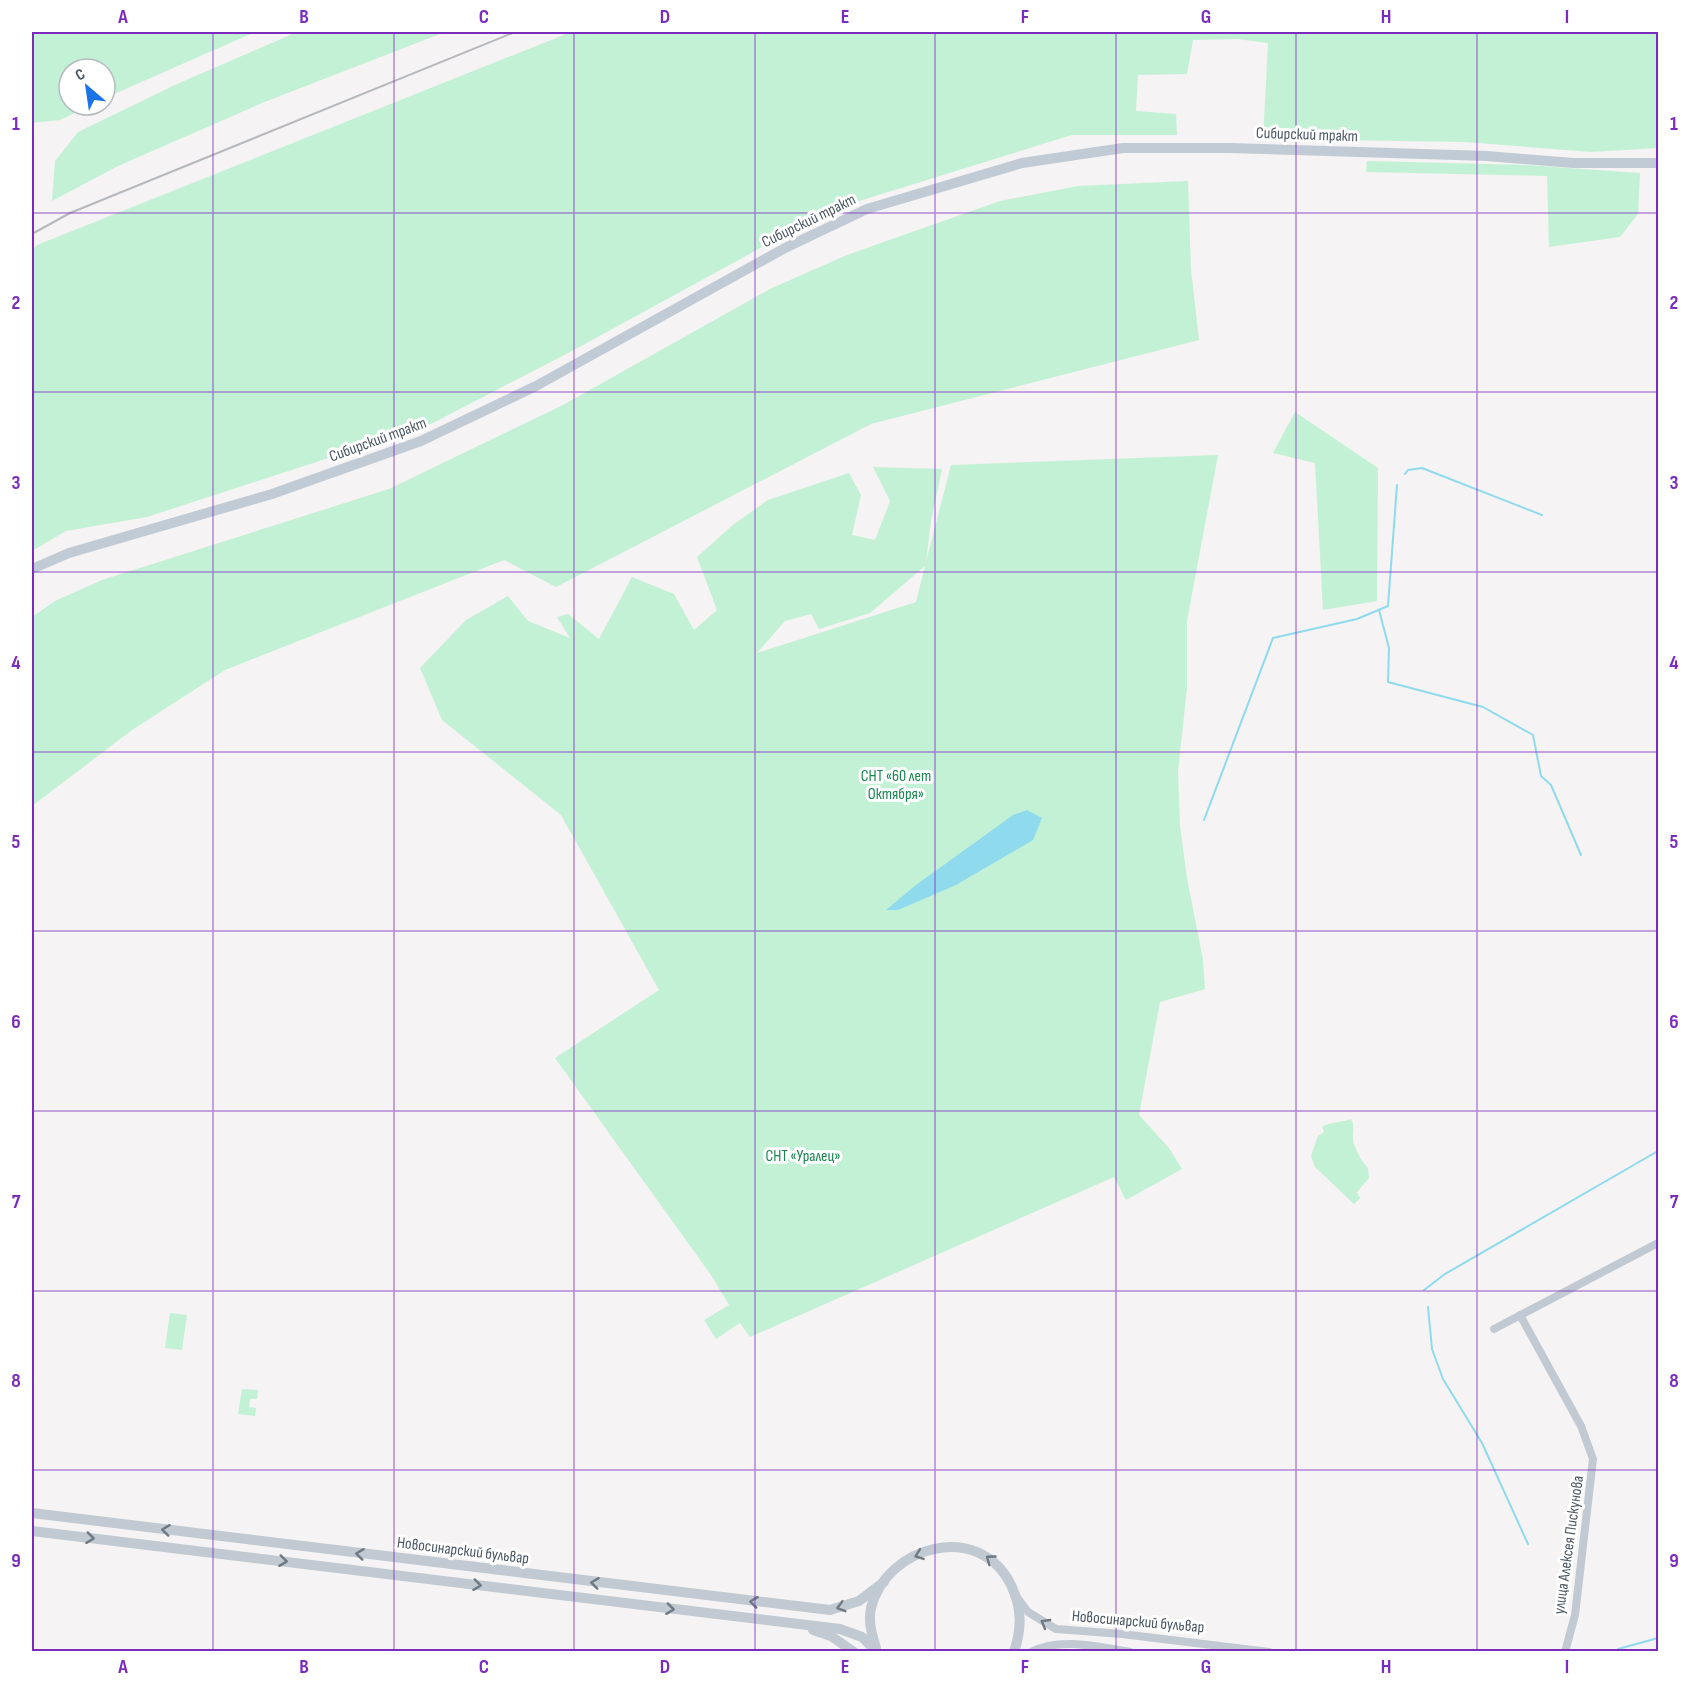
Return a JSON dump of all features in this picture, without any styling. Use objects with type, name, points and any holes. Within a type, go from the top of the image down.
[{"type":"main road","name":"Сибирский тракт","points":[[32,569],[69,553],[261,497],[422,441],[536,386],[785,248],[867,209],[1022,164],[1123,148],[1229,148],[1487,156],[1573,162],[1659,163]]},
{"type":"street","points":[[1494,1329],[1659,1243]]},
{"type":"street","name":"улица Алексея Пискунова","points":[[1520,1315],[1581,1426],[1593,1459],[1575,1615],[1565,1652]]},
{"type":"street","name":"Новосинарский бульвар","points":[[32,1513],[830,1610],[859,1601],[884,1582]]},
{"type":"street","name":"Новосинарский бульвар","points":[[32,1531],[845,1630],[862,1637],[877,1652]]},
{"type":"street","points":[[877,1652],[871,1630],[871,1609],[884,1582],[908,1559],[936,1549],[964,1546],[994,1560],[1005,1573],[1016,1596],[1021,1624],[1014,1652]]},
{"type":"street","name":"Новосинарский бульвар","points":[[1016,1596],[1028,1612],[1056,1629],[1132,1635],[1269,1652]]},
{"type":"street","points":[[799,1624],[831,1636],[854,1652]]},
{"type":"street","name":"Новосинарский бульвар","points":[[1031,1652],[1051,1645],[1065,1644],[1126,1651]]},
{"type":"street","points":[[1110,1652],[1126,1651]]},
{"type":"green space","points":[[32,32],[255,32],[117,93],[117,57],[57,57],[57,117],[66,117],[60,120],[32,123]]},
{"type":"green space","points":[[297,32],[445,32],[262,103],[118,166],[52,201],[55,161],[78,132],[109,117],[117,117],[117,113],[177,84]]},
{"type":"green space","points":[[571,32],[1658,32],[1658,148],[1591,152],[1465,142],[1263,139],[1268,43],[1237,39],[1193,40],[1187,74],[1138,75],[1136,111],[1176,114],[1177,135],[1072,135],[830,210],[572,351],[427,426],[147,517],[66,531],[32,551],[32,250],[37,245]]},
{"type":"green space","points":[[1367,161],[1526,165],[1640,173],[1638,214],[1620,237],[1549,247],[1547,176],[1366,172]]},
{"type":"green space","points":[[1188,181],[1191,269],[1199,340],[871,424],[556,587],[504,560],[225,670],[132,730],[32,806],[32,617],[55,601],[102,580],[389,489],[563,405],[770,289],[847,255],[1000,201],[1078,186]]},
{"type":"green space","points":[[1295,412],[1378,468],[1377,601],[1323,610],[1315,463],[1273,453]]},
{"type":"green space","points":[[1218,455],[1187,621],[1187,688],[1178,771],[1180,826],[1187,878],[1203,960],[1205,989],[1160,1002],[1139,1115],[1169,1148],[1182,1169],[1126,1200],[1114,1177],[750,1337],[740,1323],[716,1339],[704,1320],[729,1305],[711,1275],[555,1058],[659,990],[561,815],[442,720],[420,668],[466,620],[508,596],[528,621],[570,638],[557,617],[568,614],[599,639],[632,577],[674,594],[694,630],[717,610],[697,557],[734,524],[768,500],[849,473],[861,495],[852,535],[875,540],[890,501],[873,467],[942,469],[931,521],[926,562],[951,465]],"holes":[[[925,566],[916,602],[757,653],[785,621],[811,614],[819,629],[870,613]]]},
{"type":"green space","points":[[1351,1119],[1354,1144],[1368,1168],[1369,1178],[1357,1192],[1360,1198],[1354,1204],[1315,1167],[1311,1156],[1318,1136],[1324,1132],[1322,1127]]},
{"type":"green space","points":[[170,1313],[187,1315],[182,1350],[165,1348]]},
{"type":"green space","points":[[242,1389],[258,1390],[257,1399],[250,1399],[249,1407],[256,1408],[255,1416],[238,1414]]},
{"type":"water","points":[[1027,810],[1042,818],[1033,840],[956,885],[898,910],[886,910],[916,885],[1013,815]]},
{"type":"waterway","points":[[1405,474],[1408,470],[1422,468],[1542,515]]},
{"type":"waterway","points":[[1204,820],[1273,638],[1357,619],[1388,606],[1397,485]]},
{"type":"waterway","points":[[1379,610],[1389,648],[1388,682],[1483,707],[1533,735],[1541,776],[1551,785],[1581,855]]},
{"type":"waterway","points":[[1424,1290],[1445,1274],[1658,1151]]},
{"type":"waterway","points":[[1428,1307],[1432,1349],[1443,1379],[1482,1443],[1528,1544]]},
{"type":"waterway","points":[[1618,1649],[1658,1638]]},
{"type":"railway","points":[[32,234],[70,213],[515,32]]},
{"type":"park label","name":"СНТ «60 лет Октября»","points":[[896,785]]},
{"type":"park label","name":"СНТ «Уралец»","points":[[803,1156]]}]
